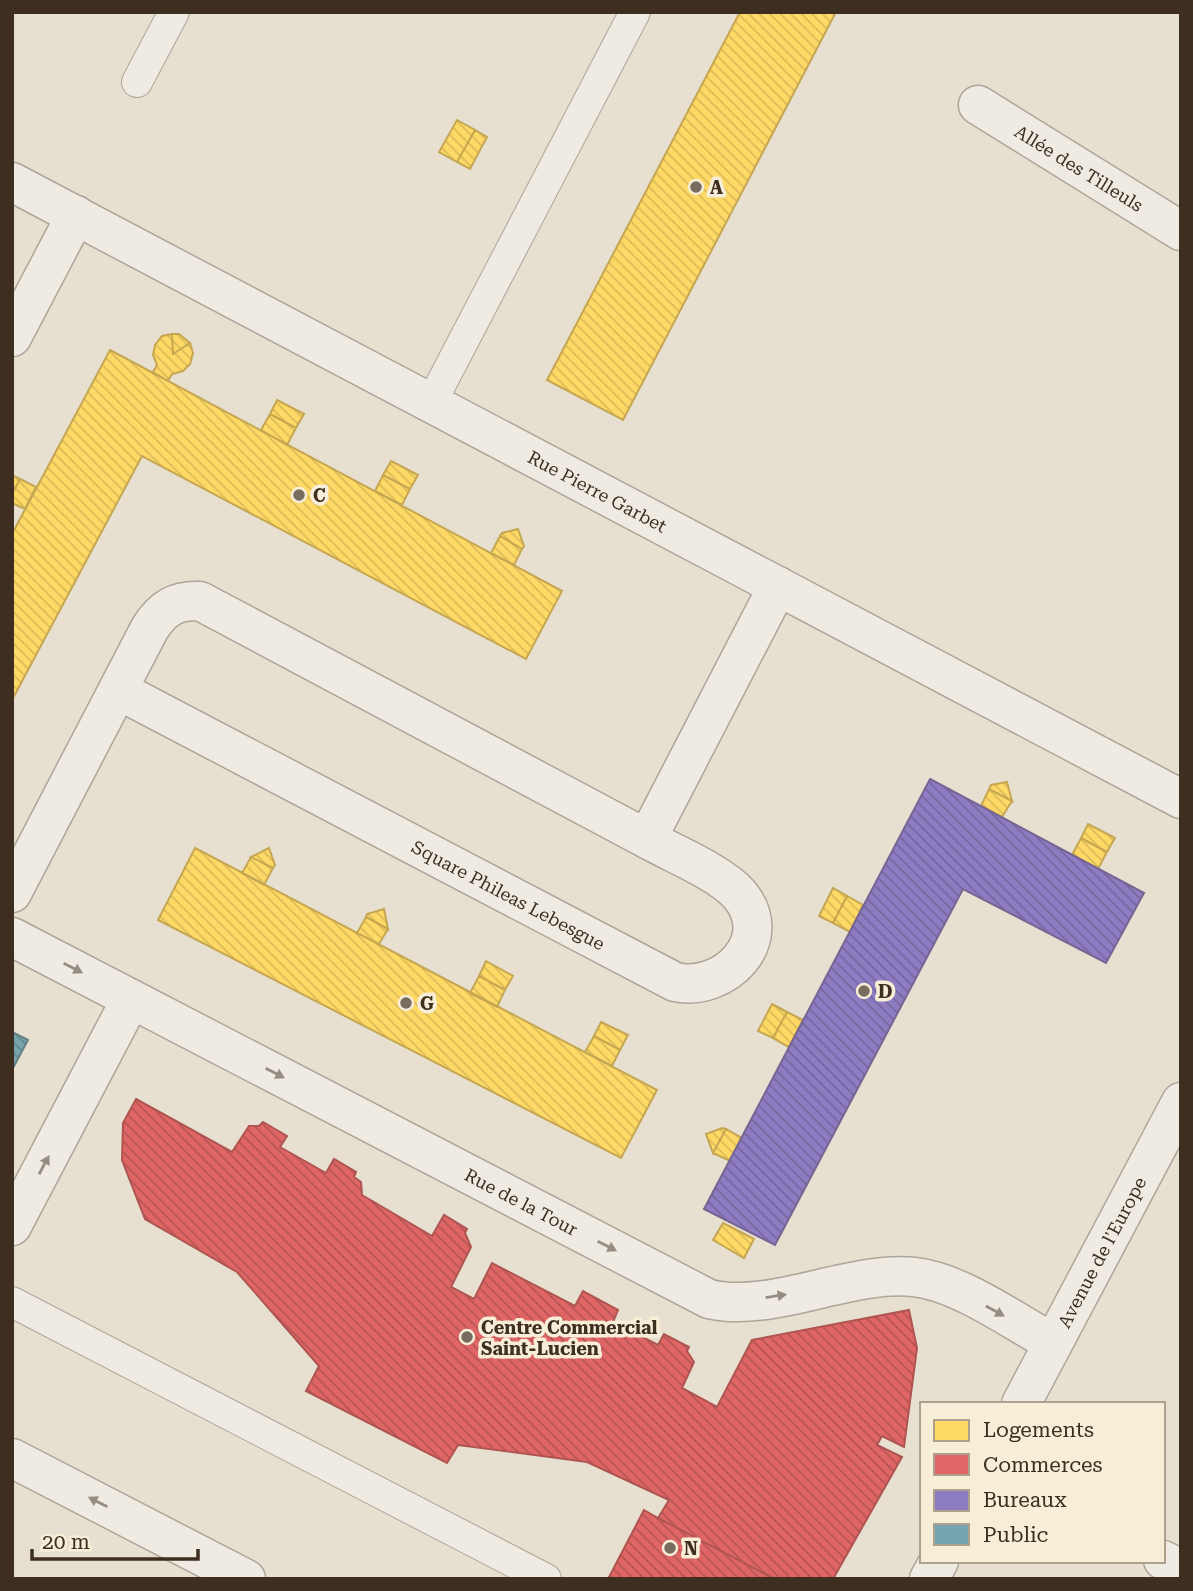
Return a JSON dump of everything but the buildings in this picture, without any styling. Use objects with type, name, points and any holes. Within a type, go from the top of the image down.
[{"type":"street","name":"Allée des Tilleuls","points":[[978,105],[1181,231]]},
{"type":"street","name":"Rue Pierre Garbet","points":[[12,182],[1181,799]]},
{"type":"street","points":[[12,337],[76,215]]},
{"type":"street","points":[[647,839],[778,586]]},
{"type":"street","name":"Square Phileas Lebesgue","points":[[12,893],[118,690],[160,613],[185,600],[200,601],[727,883],[747,906],[753,931],[748,947],[740,962],[727,973],[708,982],[689,985],[675,982],[118,690]]},
{"type":"street","name":"Rue de la Tour","points":[[12,937],[709,1299],[736,1303],[882,1278],[916,1277],[958,1290],[1053,1343]]},
{"type":"street","points":[[12,1226],[131,999]]},
{"type":"street","name":"Avenue de l'Europe","points":[[1022,1402],[1181,1102]]},
{"type":"street","points":[[12,1458],[246,1579]]},
{"type":"street","points":[[1165,1561],[1181,1569]]},
{"type":"street","points":[[929,1579],[938,1563]]},
{"type":"lane","points":[[137,82],[174,12]]},
{"type":"lane","points":[[431,402],[635,12]]},
{"type":"lane","points":[[12,1302],[545,1579]]},
{"type":"place","name":"A","points":[[696,187]]},
{"type":"place","name":"C","points":[[299,495]]},
{"type":"place","name":"D","points":[[864,991]]},
{"type":"place","name":"G","points":[[406,1003]]},
{"type":"place","name":"Centre Commercial Saint-Lucien","points":[[467,1337]]},
{"type":"place","name":"N","points":[[670,1548]]}]
